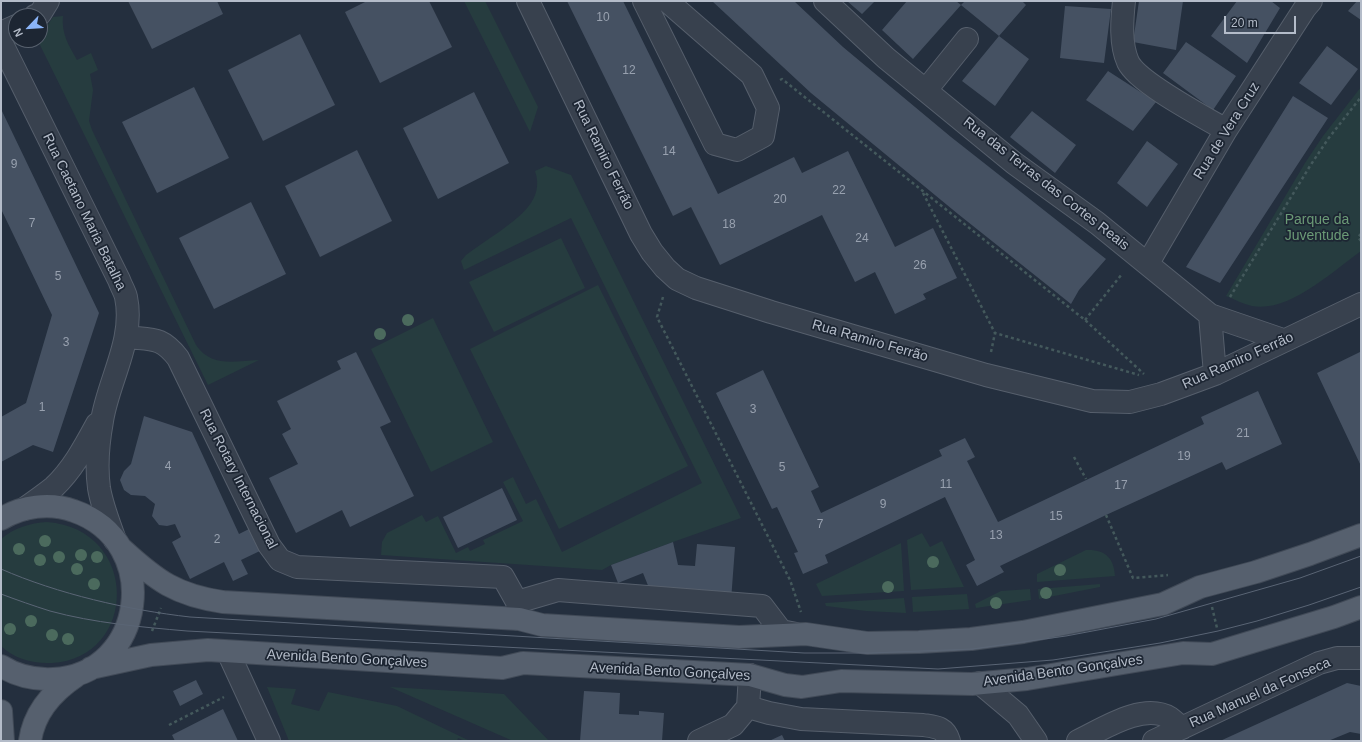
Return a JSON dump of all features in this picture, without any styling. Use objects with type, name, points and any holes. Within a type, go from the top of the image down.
[{"type":"main road","points":[[2,518],[24,509],[47,506],[69,509],[80,513],[95,521],[108,532],[118,545],[131,570],[133,581],[134,593],[128,625],[116,646],[86,671],[59,689],[43,706],[35,720],[30,741]]},
{"type":"main road","points":[[118,545],[154,577],[170,587],[206,599],[224,602],[518,610],[542,625],[732,637],[801,634],[867,643],[882,643],[964,639],[1023,632],[1163,604],[1207,585],[1256,572],[1310,554],[1361,534]]},
{"type":"main road","name":"Avenida Bento Gonçalves","points":[[1,666],[14,673],[36,679],[59,679],[151,655],[208,650],[502,668],[523,663],[750,675],[785,685],[802,687],[841,681],[980,683],[1027,679],[1183,653],[1212,654],[1334,617],[1361,607]]},
{"type":"main road","points":[[1,711],[3,741]]},
{"type":"street","name":"Rua Ramiro Ferrão","points":[[528,1],[652,252],[665,268],[677,279],[696,288],[771,312],[986,375],[1092,401],[1130,402],[1167,392],[1215,374],[1283,340],[1361,304]]},
{"type":"street","points":[[644,1],[715,144],[737,150],[763,136],[768,108],[752,75],[667,1]]},
{"type":"street","name":"Rua das Terras das Cortes Reais","points":[[825,1],[886,58],[1014,163],[1097,223],[1214,317],[1283,340]]},
{"type":"street","points":[[1124,1],[1123,39],[1129,64],[1138,74],[1156,89],[1226,130]]},
{"type":"street","name":"Rua de Vera Cruz","points":[[1143,259],[1305,8],[1311,1]]},
{"type":"street","points":[[926,90],[967,38]]},
{"type":"street","name":"Rua Caetano Maria Batalha","points":[[1,42],[126,297],[126,337],[104,412],[98,454],[99,488],[103,505],[118,545]]},
{"type":"street","points":[[1214,317],[1215,374]]},
{"type":"street","name":"Rua Rotary Internacional","points":[[126,337],[157,340],[169,346],[178,358],[269,545],[280,560],[297,568],[504,576],[518,610]]},
{"type":"street","name":"Rua Caetano Maria Batalha","points":[[24,509],[53,487],[64,476],[87,443],[104,412]]},
{"type":"street","points":[[518,610],[558,590],[762,606],[781,631],[801,634]]},
{"type":"street","points":[[228,652],[269,741]]},
{"type":"street","name":"Rua Manuel da Fonseca","points":[[1154,741],[1319,663],[1336,658],[1361,658]]},
{"type":"street","points":[[699,741],[733,725],[748,707],[750,675]]},
{"type":"street","points":[[980,683],[1018,714],[1036,741]]},
{"type":"street","points":[[748,707],[801,719],[938,727],[947,734],[949,741]]},
{"type":"street","name":"Rua Manuel da Fonseca","points":[[1078,741],[1132,715],[1152,713],[1169,718],[1182,728]]},
{"type":"path","points":[[760,91],[782,79],[1084,320],[1149,378],[995,333],[922,192]]},
{"type":"path","points":[[1214,317],[1328,139],[1361,97]]},
{"type":"path","points":[[1361,234],[1358,237],[1361,241]]},
{"type":"path","points":[[1084,320],[1143,259]]},
{"type":"path","points":[[677,279],[668,285],[657,317],[790,580],[806,627],[801,634]]},
{"type":"path","points":[[1074,457],[1086,479]]},
{"type":"path","points":[[1106,515],[1133,578],[1175,574]]},
{"type":"path","points":[[1207,585],[1223,651]]},
{"type":"path","points":[[151,655],[152,628],[170,587]]},
{"type":"path","points":[[169,725],[244,687]]},
{"type":"green space","points":[[464,1],[485,1],[538,107],[530,132]]},
{"type":"green space","points":[[63,16],[64,34],[77,60],[91,53],[98,70],[90,74],[93,90],[89,121],[92,130],[196,345],[209,357],[224,362],[259,360],[208,385],[41,48],[48,48],[48,25],[53,17]]},
{"type":"green space","name":"Parque da Juventude","points":[[1361,87],[1361,251],[1310,289],[1281,303],[1266,306],[1252,306],[1226,296],[1305,163],[1323,136]]},
{"type":"green space","points":[[546,166],[571,175],[741,518],[611,565],[602,570],[381,555],[382,542],[387,533],[422,515],[426,522],[438,516],[456,553],[468,547],[470,551],[485,544],[483,540],[523,521],[503,482],[513,477],[526,504],[536,499],[562,552],[702,483],[571,218],[464,270],[461,261],[466,255],[507,226],[528,207],[536,191],[537,181],[535,171]]},
{"type":"green space","points":[[561,238],[585,288],[494,332],[469,282]]},
{"type":"green space","points":[[598,285],[688,466],[559,529],[470,349]]},
{"type":"green space","points":[[433,318],[493,442],[431,472],[371,349]]},
{"type":"green space","points":[[47,522],[77,530],[99,546],[112,568],[117,593],[113,618],[101,640],[81,656],[52,663],[38,663],[18,657],[6,651],[1,646],[1,539],[22,527]]},
{"type":"green space","points":[[922,533],[930,547],[942,541],[964,587],[911,590],[907,540]]},
{"type":"green space","points":[[901,543],[904,591],[822,596],[816,584]]},
{"type":"green space","points":[[1086,550],[1098,551],[1107,556],[1113,564],[1115,576],[1037,582],[1037,574]]},
{"type":"green space","points":[[1100,584],[1100,587],[1039,599],[1038,589]]},
{"type":"green space","points":[[1030,589],[1031,600],[976,608],[975,604],[1001,591]]},
{"type":"green space","points":[[967,594],[969,609],[913,612],[912,597]]},
{"type":"green space","points":[[904,598],[906,613],[866,611],[826,606],[825,603]]},
{"type":"green space","points":[[267,687],[296,689],[291,704],[319,711],[328,692],[397,706],[470,741],[465,741],[458,738],[457,741],[289,741]]},
{"type":"green space","points":[[390,687],[504,694],[549,741],[513,741]]},
{"type":"building","points":[[128,1],[217,1],[223,14],[152,49]]},
{"type":"building","points":[[367,1],[429,1],[452,47],[380,83],[345,12]]},
{"type":"building","points":[[567,1],[623,1],[718,194],[794,157],[802,173],[848,151],[895,247],[933,228],[957,278],[923,294],[926,299],[895,314],[875,272],[855,282],[822,215],[720,265],[691,207],[673,216]]},
{"type":"building","points":[[712,1],[794,1],[843,47],[951,137],[1106,259],[1079,290],[1071,304],[958,214],[811,93]]},
{"type":"building","points":[[847,1],[875,1],[862,14]]},
{"type":"building","points":[[907,1],[956,1],[961,5],[913,59],[882,30]]},
{"type":"building","points":[[965,1],[1022,1],[1026,5],[999,36],[961,5]]},
{"type":"building","points":[[1139,1],[1183,1],[1176,50],[1133,42]]},
{"type":"building","points":[[1237,1],[1271,1],[1280,8],[1247,63],[1211,36]]},
{"type":"building","points":[[1357,1],[1361,1],[1361,20],[1348,11]]},
{"type":"building","points":[[1065,6],[1111,9],[1104,63],[1060,58]]},
{"type":"building","points":[[300,34],[335,105],[263,141],[228,70]]},
{"type":"building","points":[[999,36],[1029,59],[995,106],[962,81]]},
{"type":"building","points":[[1186,42],[1236,76],[1213,110],[1163,73]]},
{"type":"building","points":[[1327,46],[1358,69],[1331,105],[1299,83]]},
{"type":"building","points":[[1108,71],[1156,102],[1133,131],[1086,100]]},
{"type":"building","points":[[194,87],[229,158],[157,193],[122,122]]},
{"type":"building","points":[[474,92],[509,163],[438,199],[403,128]]},
{"type":"building","points":[[1293,96],[1328,118],[1220,283],[1186,267]]},
{"type":"building","points":[[1,109],[99,313],[53,452],[33,445],[1,462],[1,417],[26,403],[52,315],[1,209]]},
{"type":"building","points":[[1032,111],[1076,145],[1055,173],[1010,137]]},
{"type":"building","points":[[1147,141],[1178,164],[1147,207],[1117,183]]},
{"type":"building","points":[[357,150],[392,221],[320,257],[285,186]]},
{"type":"building","points":[[251,202],[286,274],[214,309],[179,238]]},
{"type":"building","points":[[356,352],[391,422],[380,427],[414,496],[350,527],[342,510],[296,533],[269,478],[298,464],[282,434],[291,429],[277,401],[341,369],[337,361]]},
{"type":"building","points":[[1360,352],[1361,355],[1361,466],[1317,373]]},
{"type":"building","points":[[763,370],[819,487],[811,491],[821,513],[942,456],[939,450],[965,438],[975,457],[967,461],[998,522],[1204,424],[1201,417],[1258,391],[1282,444],[1226,470],[1222,462],[1106,515],[1000,566],[1004,572],[977,586],[966,565],[975,560],[945,497],[825,555],[828,563],[803,574],[794,553],[798,552],[777,507],[772,509],[716,393]]},
{"type":"building","points":[[144,416],[192,432],[239,534],[251,528],[262,550],[241,560],[248,574],[233,581],[224,562],[190,579],[172,542],[181,537],[175,524],[167,526],[159,525],[152,516],[155,504],[145,496],[131,495],[124,490],[120,480],[124,471],[131,464]]},
{"type":"building","points":[[502,488],[517,520],[458,548],[443,517]]},
{"type":"building","points":[[673,542],[678,565],[695,566],[697,544],[735,547],[730,614],[649,588],[643,573],[618,583],[611,565]]},
{"type":"building","points":[[196,680],[203,694],[180,706],[173,691]]},
{"type":"building","points":[[1347,683],[1361,686],[1361,734],[1350,732],[1328,741],[1220,741]]},
{"type":"building","points":[[584,691],[620,693],[619,714],[639,715],[639,711],[664,713],[662,741],[580,741]]},
{"type":"building","points":[[223,709],[238,741],[175,741],[172,735]]},
{"type":"building","points":[[782,735],[785,741],[769,741]]},
{"type":"tram line","points":[[1,569],[46,586],[94,600],[142,610],[190,617],[804,653],[870,653],[972,649],[1066,636],[1156,619],[1300,578],[1361,556]]},
{"type":"tram line","points":[[1,594],[50,611],[84,619],[187,631],[938,669],[1053,660],[1160,643],[1257,621],[1361,587]]}]
